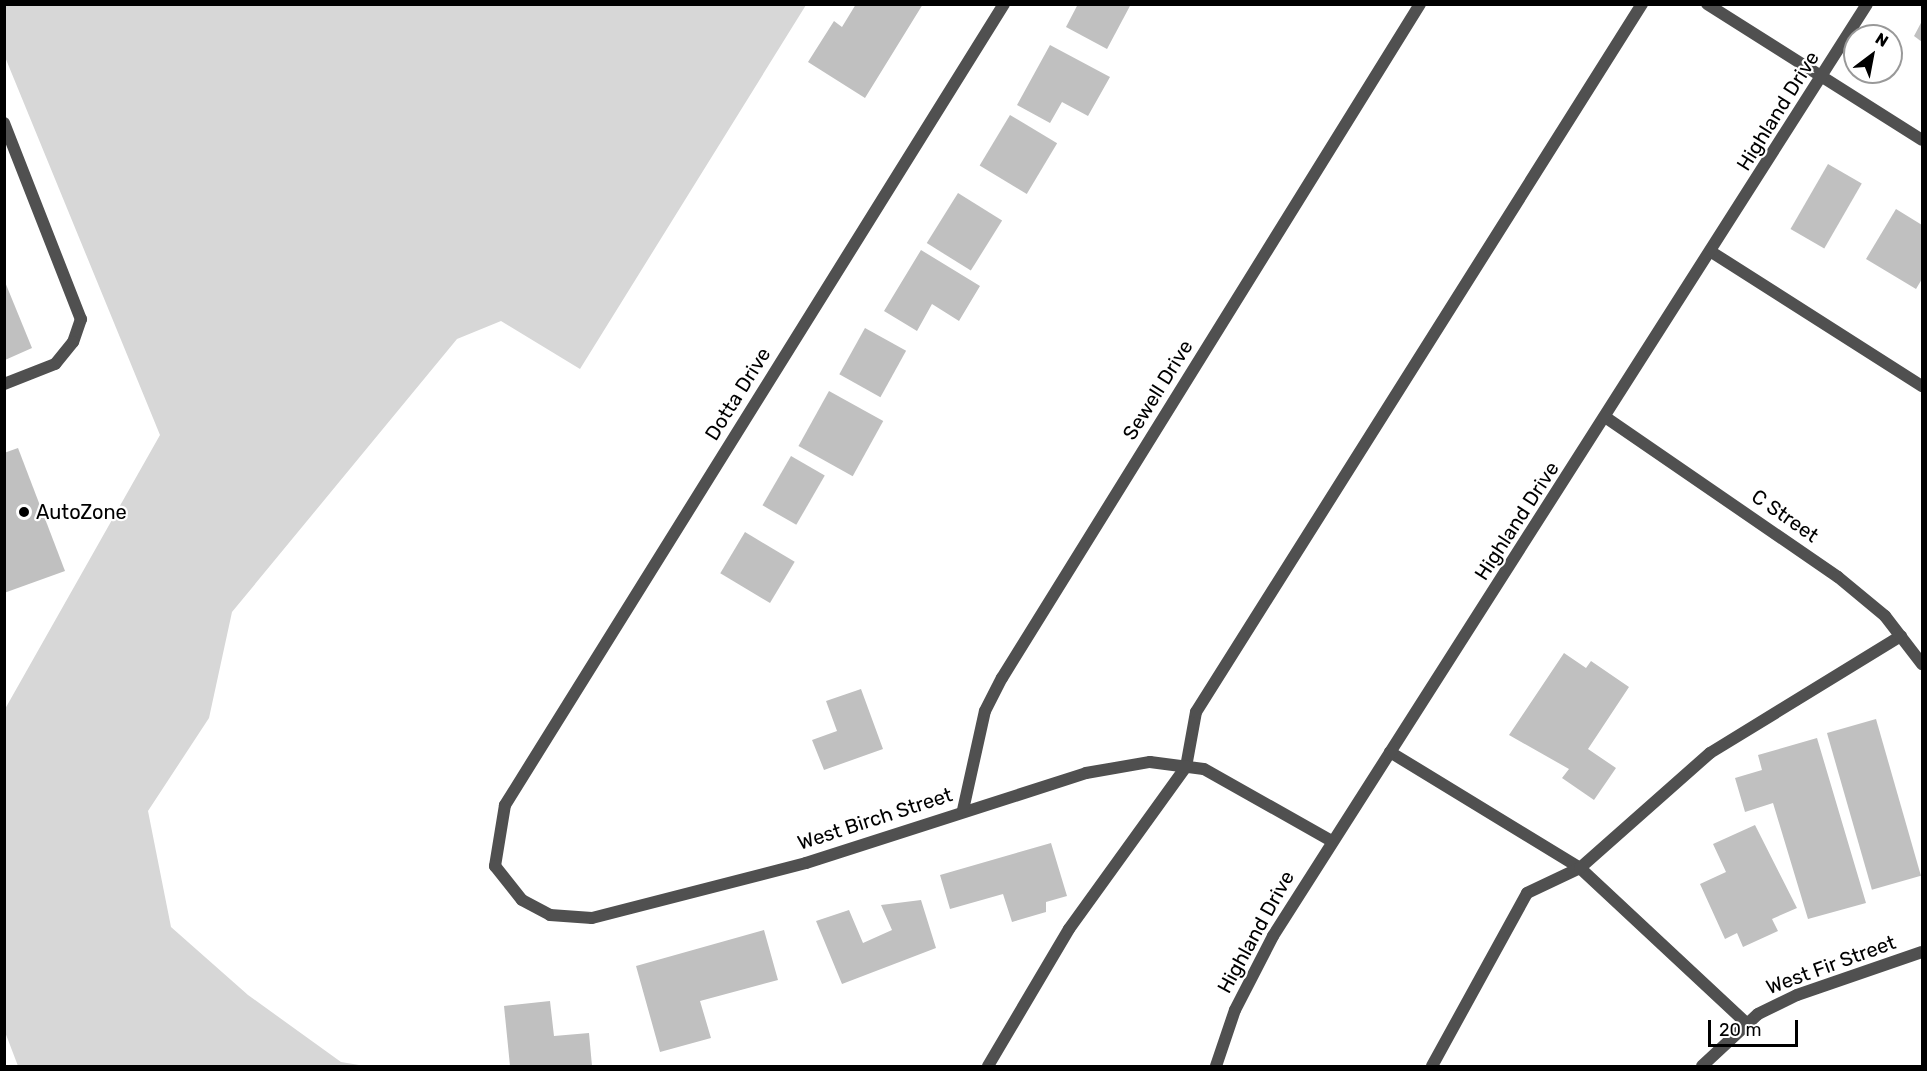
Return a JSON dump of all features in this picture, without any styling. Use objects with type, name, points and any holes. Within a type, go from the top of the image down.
[{"type":"street","name":"Dotta Drive","points":[[505,805],[1004,4]]},
{"type":"street","name":"Sewell Drive","points":[[963,810],[985,711],[1002,678],[1420,4]]},
{"type":"street","points":[[988,1066],[1069,929],[1186,767],[1196,712],[1642,4]]},
{"type":"street","points":[[1707,4],[1923,140]]},
{"type":"street","name":"Highland Drive","points":[[1216,1066],[1235,1010],[1332,841],[1608,419],[1867,4]]},
{"type":"street","points":[[4,123],[81,319],[73,342],[55,364],[4,384]]},
{"type":"street","points":[[1713,253],[1923,386]]},
{"type":"street","name":"C Street","points":[[1608,419],[1838,577],[1901,636],[1923,664]]},
{"type":"street","points":[[1432,1066],[1527,893],[1580,868],[1710,753],[1901,636]]},
{"type":"street","points":[[1390,752],[1580,868],[1746,1023]]},
{"type":"street","name":"West Birch Street","points":[[505,805],[495,866],[511,888],[550,915],[592,918],[806,863],[963,810],[1086,772],[1150,762],[1204,769],[1265,799],[1332,841]]},
{"type":"street","name":"West Fir Street","points":[[1702,1066],[1746,1023],[1797,995],[1923,952]]},
{"type":"shaded area","points":[[4,5],[806,5],[580,369],[501,321],[457,339],[232,612],[209,718],[148,811],[171,927],[248,995],[341,1062],[365,1066],[18,1066],[5,1032],[5,709],[160,435],[5,57]]},
{"type":"building","points":[[856,4],[923,4],[865,98],[808,62],[834,21],[842,27]]},
{"type":"building","points":[[1078,4],[1131,4],[1107,49],[1066,27]]},
{"type":"building","points":[[1922,21],[1922,42],[1914,36]]},
{"type":"building","points":[[1050,45],[1110,77],[1088,116],[1062,102],[1050,123],[1017,105]]},
{"type":"building","points":[[1010,115],[1057,143],[1027,194],[980,166]]},
{"type":"building","points":[[1828,164],[1862,184],[1824,248],[1790,229]]},
{"type":"building","points":[[958,193],[1002,221],[971,271],[927,243]]},
{"type":"building","points":[[1896,209],[1922,225],[1922,279],[1916,289],[1866,259]]},
{"type":"building","points":[[921,250],[980,286],[959,321],[932,304],[917,331],[884,311]]},
{"type":"building","points":[[5,282],[32,348],[5,360]]},
{"type":"building","points":[[865,328],[906,351],[880,397],[839,374]]},
{"type":"building","points":[[829,391],[883,421],[853,476],[798,446]]},
{"type":"building","name":"AutoZone","points":[[18,448],[65,571],[4,593],[4,453]]},
{"type":"building","points":[[791,456],[825,476],[796,525],[762,505]]},
{"type":"building","points":[[745,532],[795,562],[770,603],[720,573]]},
{"type":"building","points":[[1564,653],[1586,668],[1591,661],[1629,687],[1588,749],[1616,768],[1594,800],[1562,778],[1569,769],[1509,735]]},
{"type":"building","points":[[861,689],[883,749],[824,770],[812,740],[837,731],[826,701]]},
{"type":"building","points":[[1876,719],[1921,876],[1872,890],[1827,733]]},
{"type":"building","points":[[1817,738],[1866,903],[1808,919],[1773,803],[1745,812],[1735,778],[1762,770],[1758,755]]},
{"type":"building","points":[[1755,825],[1797,908],[1772,919],[1778,931],[1743,947],[1737,933],[1725,939],[1700,884],[1726,872],[1713,844]]},
{"type":"building","points":[[1051,843],[1067,896],[1046,902],[1046,912],[1012,922],[1003,894],[950,909],[940,875]]},
{"type":"building","points":[[921,900],[936,948],[842,984],[816,921],[849,910],[863,943],[892,930],[881,905]]},
{"type":"building","points":[[764,930],[778,980],[700,1001],[711,1038],[660,1052],[636,966]]},
{"type":"building","points":[[550,1001],[554,1036],[589,1033],[592,1066],[510,1066],[504,1006]]},
{"type":"place","name":"AutoZone","points":[[24,512]]}]
